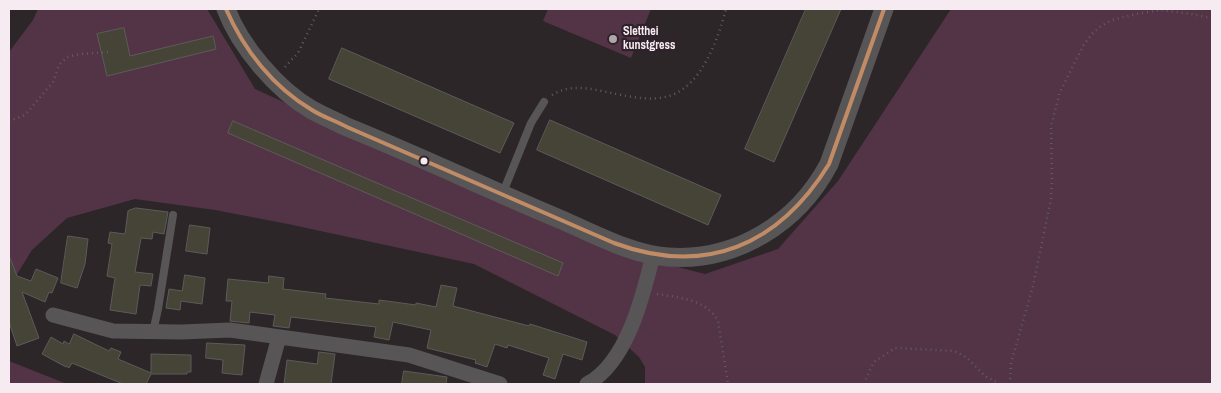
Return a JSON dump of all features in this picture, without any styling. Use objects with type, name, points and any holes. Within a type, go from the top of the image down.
[{"type":"street","points":[[226,9],[248,48],[272,78],[311,109],[347,127],[594,234],[653,255],[682,258],[720,252],[759,238],[786,218],[809,196],[829,164],[884,9]]},
{"type":"street","points":[[587,384],[603,373],[626,338],[644,291],[653,255]]},
{"type":"street","points":[[53,315],[113,332],[230,330],[409,355],[455,377],[500,384]]},
{"type":"street","points":[[266,384],[279,337]]},
{"type":"lane","points":[[502,195],[531,124],[544,102]]},
{"type":"lane","points":[[152,332],[158,309],[173,215]]},
{"type":"path","points":[[272,78],[283,70],[298,53],[319,9]]},
{"type":"path","points":[[544,102],[560,90],[573,87],[641,98],[661,98],[674,94],[691,81],[709,55],[717,39],[726,9]]},
{"type":"path","points":[[1178,9],[1185,13]]},
{"type":"path","points":[[1010,384],[1011,363],[1032,286],[1050,199],[1052,179],[1051,126],[1060,92],[1083,46],[1092,34],[1112,20],[1160,10],[1212,18]]},
{"type":"path","points":[[9,121],[25,115],[53,82],[59,65],[67,57],[108,52]]},
{"type":"path","points":[[644,291],[689,300],[703,305],[713,312],[718,321],[728,384]]},
{"type":"path","points":[[866,384],[865,381],[874,362],[895,348],[954,351],[966,358],[985,376],[1000,384]]},
{"type":"shaded area","points":[[38,9],[207,9],[255,89],[603,248],[705,274],[778,249],[838,181],[951,9],[1212,9],[1212,384],[645,384],[645,367],[639,357],[615,335],[474,264],[215,210],[135,199],[67,218],[32,250],[9,287],[9,52],[33,20]]},
{"type":"shaded area","name":"Sletthei kunstgress","points":[[548,9],[651,9],[631,58],[543,21]]},
{"type":"shaded area","points":[[9,361],[67,384],[9,384]]},
{"type":"building","points":[[806,9],[841,9],[774,162],[745,149]]},
{"type":"building","points":[[124,28],[130,56],[213,36],[216,49],[107,76],[97,34]]},
{"type":"building","points":[[342,48],[514,123],[500,153],[329,79]]},
{"type":"building","points":[[550,120],[721,195],[708,225],[537,150]]},
{"type":"building","points":[[233,121],[563,263],[558,276],[228,133]]},
{"type":"building","points":[[136,208],[168,212],[164,234],[153,232],[152,239],[141,238],[135,272],[153,274],[151,286],[140,285],[136,314],[110,310],[115,278],[107,276],[112,244],[108,243],[110,232],[125,234],[128,211]]},
{"type":"building","points":[[190,225],[210,228],[207,254],[186,251]]},
{"type":"building","points":[[68,236],[88,239],[85,264],[77,288],[61,283]]},
{"type":"building","points":[[10,258],[17,276],[31,281],[36,269],[58,278],[52,293],[49,292],[45,302],[22,292],[39,338],[17,346],[9,322]]},
{"type":"building","points":[[185,275],[205,278],[202,304],[181,301],[180,310],[166,308],[169,289],[182,291]]},
{"type":"building","points":[[269,276],[284,278],[283,289],[326,294],[325,298],[379,304],[379,300],[416,305],[416,303],[436,307],[441,285],[457,288],[453,306],[529,326],[530,324],[587,342],[582,360],[563,354],[555,379],[543,375],[549,358],[508,345],[507,348],[495,344],[487,367],[475,363],[476,360],[427,348],[431,330],[393,322],[389,340],[374,337],[376,327],[291,317],[289,328],[273,326],[275,315],[250,312],[249,323],[230,321],[232,301],[226,301],[228,279],[268,283]]},
{"type":"building","points":[[74,334],[109,351],[111,348],[121,352],[118,359],[151,373],[151,354],[191,355],[191,372],[187,372],[187,374],[151,374],[146,384],[123,384],[72,363],[69,368],[66,367],[42,354],[51,337],[63,344],[64,341],[69,344]]},
{"type":"building","points":[[207,343],[245,345],[242,375],[222,373],[223,360],[206,358]]},
{"type":"building","points":[[319,352],[335,354],[331,384],[284,384],[287,360],[317,364]]},
{"type":"building","points":[[404,371],[447,377],[446,384],[402,384]]},
{"type":"transit line","points":[[226,9],[251,53],[272,79],[298,101],[316,112],[614,243],[648,253],[679,256],[709,254],[737,247],[763,234],[787,215],[809,192],[829,164],[884,9]]},
{"type":"place","name":"Sletthei kunstgress","points":[[613,39]]}]
